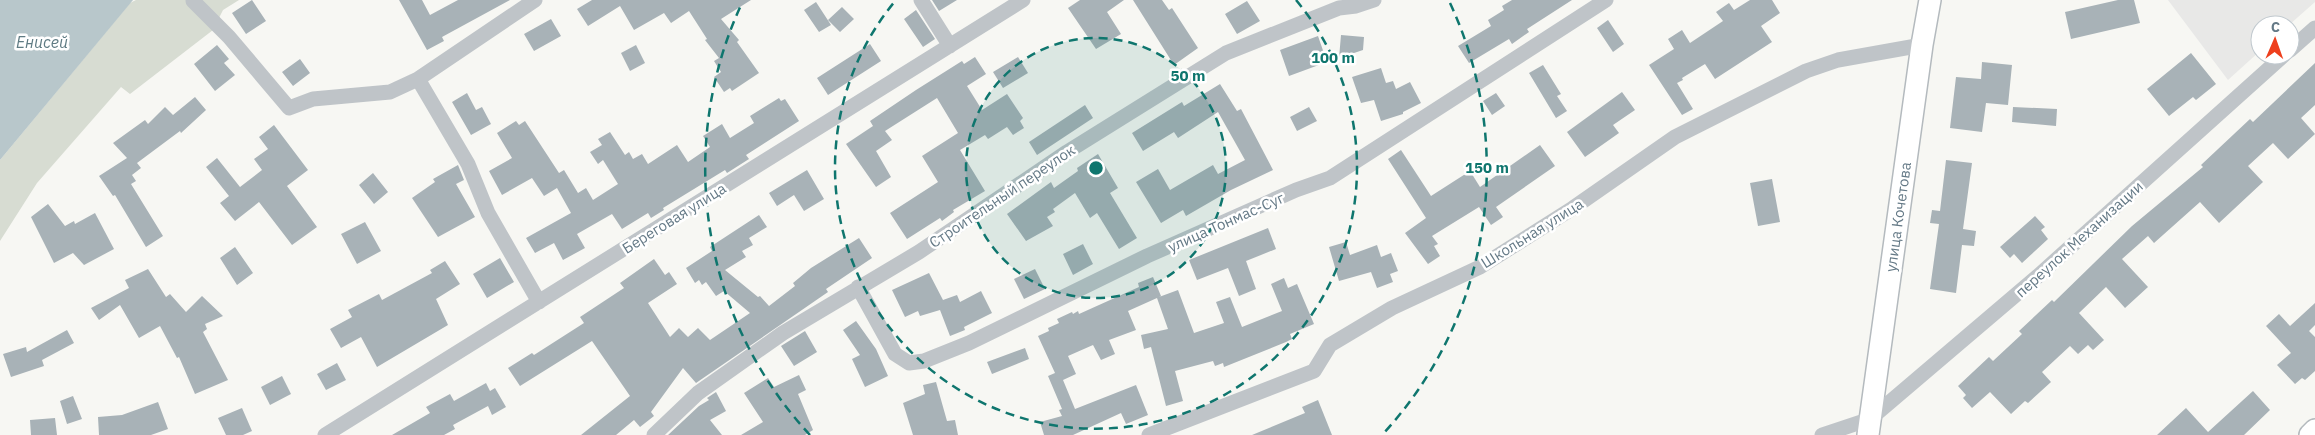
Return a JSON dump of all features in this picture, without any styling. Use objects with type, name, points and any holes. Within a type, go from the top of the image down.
[{"type":"street","points":[[193,1],[229,38],[289,108],[313,99],[390,92],[418,79],[535,0]]},
{"type":"street","points":[[921,0],[950,46]]},
{"type":"street","name":"Береговая улица","points":[[324,435],[1023,0]]},
{"type":"street","name":"Строительный переулок","points":[[654,435],[719,377],[783,333],[919,252],[1067,152],[1226,54],[1339,8],[1356,6],[1374,0]]},
{"type":"street","name":"улица Тонмас-Суг","points":[[858,287],[895,354],[909,363],[924,361],[969,343],[1147,256],[1296,190],[1330,178],[1606,0]]},
{"type":"street","name":"улица Кочетова","points":[[1869,427],[1922,45],[1930,0]]},
{"type":"street","points":[[2300,41],[2315,28]]},
{"type":"street","name":"Школьная улица","points":[[1149,435],[1314,371],[1330,346],[1384,312],[1480,267],[1573,208],[1675,137],[1806,71],[1838,60],[1922,45]]},
{"type":"street","name":"переулок Механизации","points":[[1869,427],[2273,65]]},
{"type":"street","points":[[418,79],[468,164],[488,213],[540,302]]},
{"type":"street","points":[[1822,435],[1869,427]]},
{"type":"street","points":[[2310,435],[2315,430]]},
{"type":"shaded area","points":[[136,0],[239,0],[223,10],[213,30],[130,94],[121,87],[37,183],[0,241],[0,160],[130,3]]},
{"type":"shaded area","points":[[2168,0],[2315,0],[2300,15],[2250,15],[2250,60],[2228,80]]},
{"type":"water","name":"Енисей","points":[[0,0],[133,0],[0,160]]},
{"type":"building","points":[[252,0],[266,21],[246,34],[232,13]]},
{"type":"building","points":[[399,0],[422,0],[430,15],[458,0],[510,0],[442,37],[444,41],[427,50]]},
{"type":"building","points":[[592,0],[751,0],[721,19],[739,40],[737,42],[759,73],[732,91],[730,88],[724,92],[714,77],[721,72],[714,61],[719,58],[705,40],[707,39],[689,11],[671,23],[664,13],[634,30],[620,6],[588,26],[577,9]]},
{"type":"building","points":[[932,0],[957,0],[939,11]]},
{"type":"building","points":[[1080,0],[1124,0],[1107,12],[1121,34],[1096,49],[1068,8]]},
{"type":"building","points":[[1133,0],[1162,0],[1169,10],[1172,8],[1198,48],[1174,65]]},
{"type":"building","points":[[1512,0],[1572,0],[1527,29],[1529,32],[1512,44],[1509,39],[1469,63],[1458,46],[1491,26],[1488,20],[1504,10],[1502,6]]},
{"type":"building","points":[[1750,0],[1772,0],[1780,13],[1761,26],[1772,42],[1715,79],[1705,64],[1682,78],[1683,80],[1677,83],[1693,109],[1682,115],[1649,65],[1674,49],[1668,39],[1682,30],[1690,43],[1723,21],[1716,12],[1729,3],[1734,10]]},
{"type":"building","points":[[2118,0],[2134,0],[2140,23],[2071,39],[2065,12]]},
{"type":"building","points":[[1247,1],[1260,21],[1237,34],[1225,14]]},
{"type":"building","points":[[816,2],[831,25],[819,32],[804,10]]},
{"type":"building","points":[[842,7],[854,19],[840,32],[828,20]]},
{"type":"building","points":[[916,10],[935,39],[923,47],[904,19]]},
{"type":"building","points":[[551,19],[561,36],[534,51],[524,34]]},
{"type":"building","points":[[1608,20],[1624,44],[1613,52],[1597,28]]},
{"type":"building","points":[[1341,35],[1364,37],[1363,50],[1339,58]]},
{"type":"building","points":[[1318,36],[1327,62],[1289,76],[1280,50]]},
{"type":"building","points":[[870,44],[881,61],[828,95],[817,78]]},
{"type":"building","points":[[217,45],[229,59],[224,63],[235,75],[215,91],[194,64]]},
{"type":"building","points":[[636,45],[645,63],[630,71],[621,53]]},
{"type":"building","points":[[2191,53],[2216,84],[2196,100],[2193,97],[2169,116],[2147,89]]},
{"type":"building","points":[[975,57],[986,74],[967,86],[982,110],[1007,94],[1023,118],[1020,121],[1024,128],[1013,135],[1007,127],[988,139],[985,135],[960,150],[985,191],[953,210],[954,212],[942,221],[940,218],[907,239],[890,213],[938,182],[922,156],[958,133],[937,98],[885,131],[892,140],[876,151],[891,177],[876,187],[846,144],[873,126],[870,121],[962,61],[964,64]]},
{"type":"building","points":[[1018,57],[1028,73],[1003,88],[993,72]]},
{"type":"building","points":[[300,59],[310,73],[293,86],[282,72]]},
{"type":"building","points":[[1982,62],[2012,65],[2008,105],[1986,103],[1982,132],[1950,128],[1956,77],[1981,79]]},
{"type":"building","points":[[2315,63],[2315,105],[2301,118],[2315,134],[2288,159],[2273,143],[2248,166],[2263,182],[2219,223],[2200,202],[2154,243],[2148,236],[2122,259],[2148,287],[2125,308],[2106,287],[2079,313],[2104,340],[2093,350],[2088,345],[2078,354],[2070,346],[2042,372],[2051,382],[2028,403],[2025,401],[2011,414],[1990,392],[1972,408],[1963,398],[1966,395],[1958,386],[1989,357],[1993,361],[2022,334],[2019,331],[2052,300],[2054,302],[2132,226],[2203,167],[2201,165],[2250,119],[2253,122]]},
{"type":"building","points":[[1543,65],[1561,94],[1557,96],[1567,111],[1556,118],[1529,73]]},
{"type":"building","points":[[1381,68],[1386,83],[1393,81],[1396,89],[1410,82],[1421,103],[1403,112],[1403,114],[1381,121],[1374,100],[1361,103],[1352,77]]},
{"type":"building","points":[[1220,84],[1237,111],[1241,109],[1273,170],[1231,190],[1186,216],[1183,210],[1161,223],[1136,182],[1158,169],[1170,190],[1213,165],[1218,174],[1245,160],[1218,112],[1178,138],[1174,132],[1143,151],[1132,133],[1182,102],[1184,106]]},
{"type":"building","points":[[1622,92],[1635,110],[1613,125],[1619,133],[1585,157],[1567,132]]},
{"type":"building","points":[[467,93],[476,110],[482,107],[491,124],[471,135],[452,102]]},
{"type":"building","points":[[1496,93],[1505,106],[1492,115],[1483,101]]},
{"type":"building","points":[[195,97],[206,110],[181,133],[180,131],[137,163],[141,168],[132,175],[136,181],[131,184],[163,236],[146,247],[115,195],[113,196],[99,176],[127,158],[113,143],[145,120],[148,124],[165,107],[173,115]]},
{"type":"building","points":[[779,98],[781,101],[785,99],[799,121],[746,155],[749,159],[727,173],[725,170],[663,208],[664,210],[651,218],[648,213],[622,229],[612,214],[577,234],[585,248],[563,260],[554,243],[535,253],[526,238],[571,213],[557,188],[544,196],[532,178],[502,195],[489,171],[512,158],[497,133],[516,121],[519,125],[525,121],[559,173],[564,170],[578,193],[586,188],[593,200],[618,184],[603,160],[598,164],[590,152],[602,145],[598,139],[610,132],[625,155],[629,152],[633,159],[642,154],[648,164],[677,145],[688,162],[710,147],[703,136],[722,124],[730,138],[754,123],[750,116]]},
{"type":"building","points":[[1085,105],[1093,118],[1037,155],[1029,142]]},
{"type":"building","points":[[1309,107],[1317,121],[1297,131],[1290,117]]},
{"type":"building","points":[[2013,107],[2057,109],[2056,126],[2012,122]]},
{"type":"building","points":[[274,125],[308,170],[287,186],[317,227],[292,245],[259,202],[235,221],[220,203],[229,196],[206,167],[217,158],[240,187],[262,170],[254,159],[268,149],[259,137]]},
{"type":"building","points":[[1540,145],[1555,166],[1496,207],[1503,217],[1491,225],[1479,207],[1432,236],[1438,244],[1434,246],[1440,256],[1428,264],[1405,233],[1426,218],[1388,159],[1401,150],[1431,196],[1470,171],[1480,187]]},
{"type":"building","points":[[1098,154],[1118,188],[1110,193],[1137,238],[1119,249],[1097,213],[1090,218],[1075,193],[1053,209],[1055,212],[1047,217],[1053,226],[1026,241],[1007,214],[1051,182],[1054,188],[1078,171],[1077,168]]},
{"type":"building","points":[[1946,160],[1972,163],[1963,229],[1976,231],[1974,246],[1962,245],[1956,293],[1930,289],[1939,224],[1930,223],[1932,210],[1940,211]]},
{"type":"building","points":[[458,165],[464,180],[456,184],[475,217],[438,237],[412,198],[435,182],[433,179]]},
{"type":"building","points":[[807,170],[824,199],[804,211],[794,195],[777,206],[769,193]]},
{"type":"building","points":[[373,173],[388,192],[374,204],[359,185]]},
{"type":"building","points":[[1772,179],[1780,222],[1758,226],[1750,183]]},
{"type":"building","points":[[48,204],[65,226],[74,221],[75,224],[95,213],[114,249],[84,265],[73,253],[54,263],[31,217]]},
{"type":"building","points":[[759,215],[767,227],[749,238],[753,245],[742,251],[746,257],[725,270],[758,297],[760,296],[769,306],[795,286],[793,283],[811,268],[859,238],[872,258],[826,289],[828,292],[696,383],[683,368],[651,412],[654,416],[640,427],[634,420],[616,435],[581,435],[630,396],[592,341],[520,386],[508,368],[532,353],[534,355],[584,323],[580,317],[624,288],[620,283],[654,259],[665,275],[669,272],[677,284],[648,303],[670,337],[679,328],[688,337],[698,328],[710,340],[750,313],[724,291],[716,296],[706,282],[702,285],[699,280],[695,283],[686,268],[712,251],[710,247]]},
{"type":"building","points":[[2035,216],[2045,227],[2041,230],[2048,239],[2022,263],[2014,254],[2010,258],[2000,247]]},
{"type":"building","points":[[365,222],[381,251],[357,264],[341,234]]},
{"type":"building","points":[[1268,228],[1276,249],[1246,261],[1256,289],[1239,296],[1228,268],[1197,280],[1189,260]]},
{"type":"building","points":[[1346,242],[1350,255],[1377,245],[1381,257],[1391,253],[1398,271],[1390,274],[1393,282],[1377,288],[1371,272],[1339,281],[1329,247]]},
{"type":"building","points":[[1083,244],[1093,264],[1073,275],[1063,254]]},
{"type":"building","points":[[235,247],[253,273],[237,285],[220,258]]},
{"type":"building","points":[[500,258],[514,282],[487,298],[473,274]]},
{"type":"building","points":[[445,261],[460,284],[436,299],[448,325],[377,367],[361,337],[341,348],[330,329],[352,317],[348,310],[379,294],[382,300],[432,273],[430,270]]},
{"type":"building","points":[[148,269],[166,297],[170,294],[186,312],[202,296],[223,316],[205,324],[207,329],[203,332],[228,380],[195,394],[179,357],[177,358],[160,326],[139,338],[120,305],[99,320],[91,308],[129,288],[125,280]]},
{"type":"building","points":[[1035,269],[1045,289],[1024,299],[1014,279]]},
{"type":"building","points":[[929,273],[943,300],[957,295],[960,302],[981,291],[992,313],[964,327],[965,330],[950,336],[940,310],[920,316],[918,311],[905,317],[892,290]]},
{"type":"building","points":[[1153,277],[1161,296],[1159,297],[1178,290],[1194,333],[1224,323],[1216,302],[1230,297],[1242,327],[1282,311],[1271,284],[1284,278],[1288,288],[1297,284],[1314,324],[1290,334],[1292,339],[1286,342],[1224,367],[1223,363],[1215,366],[1213,361],[1175,371],[1183,401],[1166,406],[1151,347],[1144,349],[1141,335],[1168,329],[1157,298],[1128,311],[1136,330],[1109,340],[1115,354],[1101,360],[1093,345],[1068,356],[1076,374],[1063,380],[1075,409],[1136,385],[1148,415],[1126,424],[1121,413],[1073,435],[1044,435],[1040,422],[1062,416],[1059,410],[1062,409],[1048,376],[1055,373],[1038,336],[1049,331],[1048,328],[1059,323],[1057,319],[1072,312],[1073,314],[1078,311],[1079,314],[1139,287],[1138,283]]},
{"type":"building","points":[[2315,303],[2315,325],[2309,331],[2315,337],[2315,371],[2305,380],[2302,378],[2295,384],[2277,365],[2291,353],[2266,326],[2279,314],[2290,326]]},
{"type":"building","points":[[856,321],[876,349],[888,376],[865,387],[852,359],[860,355],[843,330]]},
{"type":"building","points":[[67,330],[74,343],[42,360],[44,366],[11,377],[3,354],[26,347],[27,352]]},
{"type":"building","points":[[805,331],[817,352],[794,366],[781,346]]},
{"type":"building","points":[[1025,348],[1029,359],[992,374],[987,362]]},
{"type":"building","points":[[337,363],[346,380],[326,390],[317,374]]},
{"type":"building","points":[[799,375],[806,390],[798,394],[813,430],[805,435],[741,435],[763,422],[744,393],[768,378],[774,387]]},
{"type":"building","points":[[282,376],[291,394],[270,405],[261,387]]},
{"type":"building","points":[[936,382],[947,421],[955,420],[958,435],[913,435],[903,403],[925,394],[923,385]]},
{"type":"building","points":[[486,383],[490,391],[495,388],[506,407],[492,415],[488,406],[453,425],[455,429],[444,435],[392,435],[430,413],[426,407],[450,394],[454,401]]},
{"type":"building","points":[[2253,391],[2270,410],[2244,435],[2157,435],[2186,408],[2208,432]]},
{"type":"building","points":[[716,392],[726,411],[710,420],[722,435],[668,435],[699,406],[709,400],[707,398]]},
{"type":"building","points":[[73,396],[82,419],[67,424],[60,401]]},
{"type":"building","points":[[1318,400],[1332,435],[1252,435],[1305,413],[1302,407]]},
{"type":"building","points":[[158,402],[168,429],[151,435],[99,435],[98,417],[122,415]]},
{"type":"building","points":[[242,408],[252,431],[243,435],[226,435],[218,418]]},
{"type":"building","points":[[55,418],[57,435],[31,435],[30,420]]}]
